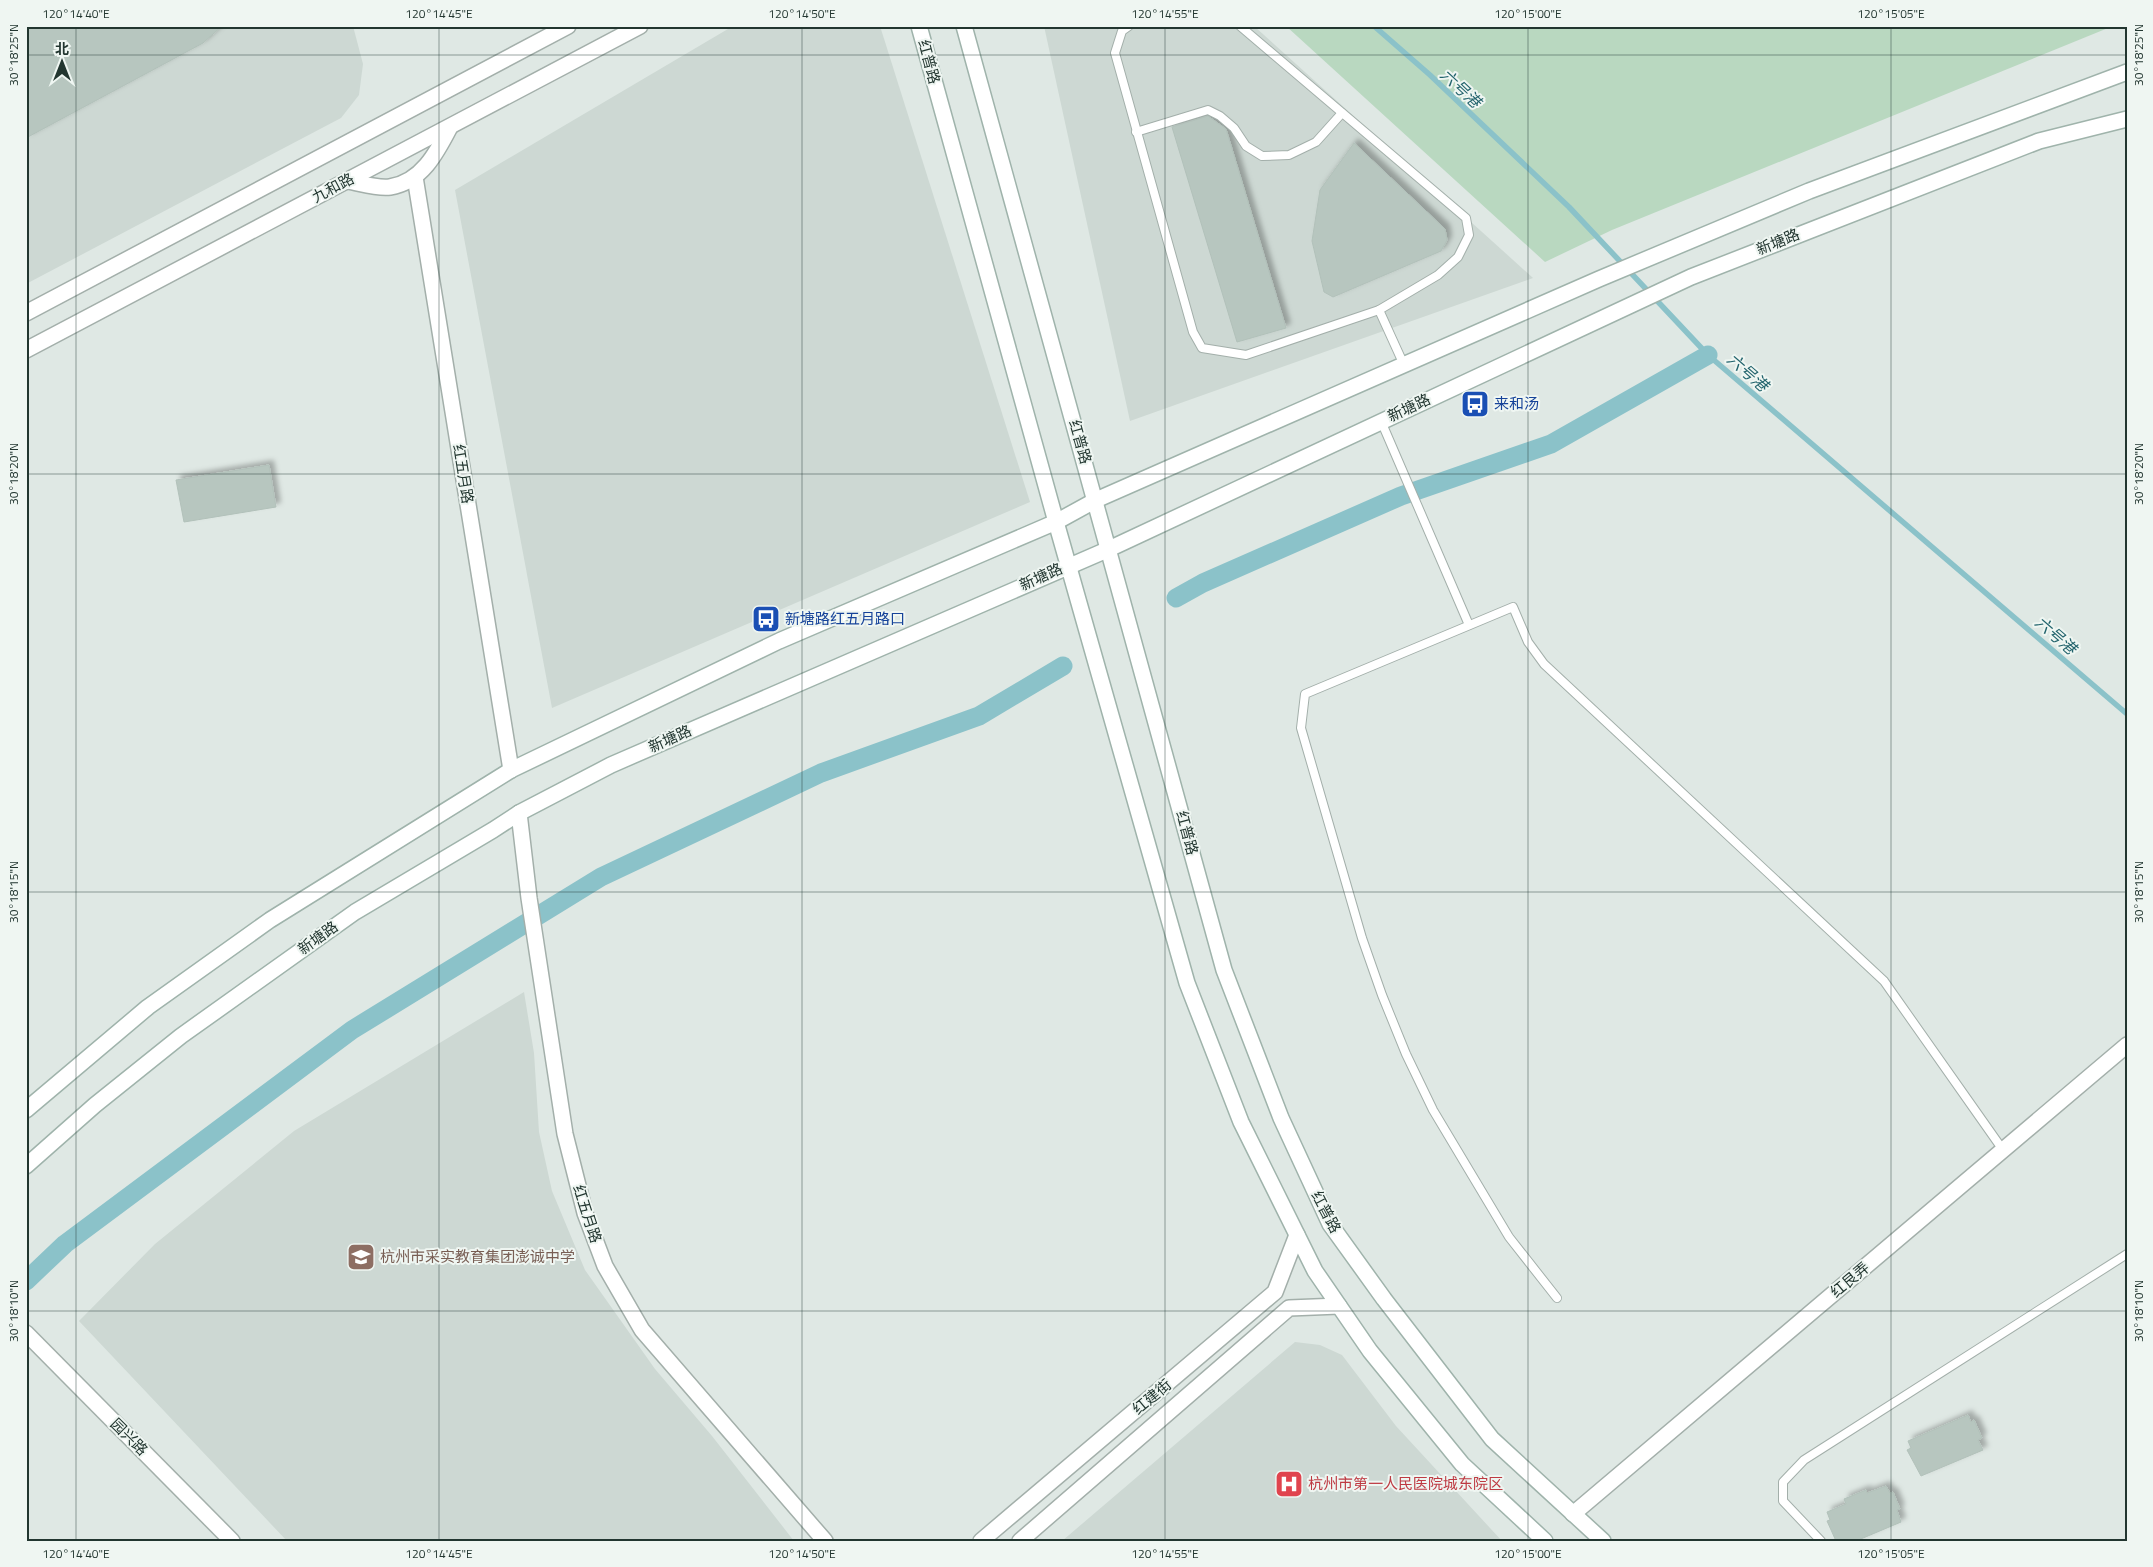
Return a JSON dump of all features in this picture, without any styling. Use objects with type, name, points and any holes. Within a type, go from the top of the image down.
[{"type":"main road","points":[[26,313],[568,26]]},
{"type":"main road","name":"九和路","points":[[26,350],[640,26]]},
{"type":"main road","name":"红普路","points":[[919,26],[1056,522],[1070,565],[1187,983],[1241,1122],[1316,1271],[1370,1351],[1462,1464],[1545,1541]]},
{"type":"main road","name":"红普路","points":[[964,26],[1110,549],[1224,970],[1282,1118],[1330,1224],[1384,1299],[1492,1439],[1603,1541]]},
{"type":"main road","points":[[26,1110],[148,1007],[270,920],[511,770],[779,641],[1056,522],[1096,500],[1668,249],[1809,190],[2127,72]]},
{"type":"main road","name":"新塘路","points":[[26,1166],[95,1105],[181,1036],[355,912],[494,830],[519,813],[611,765],[1110,549],[1691,277],[2039,140],[2127,120]]},
{"type":"main road","points":[[348,181],[389,188],[415,177],[435,156],[450,127]]},
{"type":"main road","name":"红五月路","points":[[415,177],[511,770]]},
{"type":"main road","name":"红五月路","points":[[519,813],[535,940],[565,1134],[585,1214],[605,1266],[642,1330],[825,1541]]},
{"type":"main road","name":"红艮弄","points":[[1573,1514],[2127,1045]]},
{"type":"main road","name":"红建街","points":[[982,1541],[1276,1292],[1297,1235]]},
{"type":"main road","name":"红建街","points":[[1020,1541],[1288,1308],[1339,1306]]},
{"type":"main road","name":"园兴路","points":[[26,1333],[232,1541]]},
{"type":"lane","points":[[1129,26],[1122,31],[1116,53],[1136,132],[1193,332],[1202,348],[1246,355],[1379,310],[1438,276],[1458,257],[1469,235],[1466,218],[1240,26]]},
{"type":"lane","points":[[1136,132],[1208,110],[1220,116],[1234,128],[1246,146],[1262,156],[1289,155],[1316,142],[1342,112]]},
{"type":"lane","points":[[1379,310],[1404,365]]},
{"type":"lane","points":[[1381,421],[1469,625]]},
{"type":"lane","points":[[1557,1298],[1509,1237],[1433,1110],[1406,1054],[1382,995],[1362,938],[1301,728],[1305,694],[1513,607],[1528,642],[1544,664],[1884,981],[2003,1150]]},
{"type":"lane","points":[[1821,1541],[1783,1500],[1783,1482],[1804,1460],[2127,1254]]},
{"type":"shaded area","points":[[26,26],[353,26],[363,64],[359,95],[341,118],[26,284]]},
{"type":"shaded area","points":[[733,26],[880,26],[1030,502],[552,708],[455,190]]},
{"type":"shaded area","points":[[1044,26],[1254,26],[1533,278],[1130,421]]},
{"type":"shaded area","name":"杭州市采实教育集团澎诚中学","points":[[524,992],[534,1053],[539,1132],[552,1191],[585,1270],[655,1369],[712,1436],[794,1541],[287,1541],[79,1321],[155,1244],[294,1131]]},
{"type":"shaded area","name":"杭州市第一人民医院城东院区","points":[[1295,1342],[1320,1345],[1342,1355],[1396,1426],[1502,1541],[1062,1541]]},
{"type":"green space","points":[[1286,26],[2113,26],[1612,230],[1545,262]]},
{"type":"building","points":[[26,26],[222,26],[203,43],[26,138]]},
{"type":"building","points":[[1208,116],[1226,129],[1286,328],[1237,342],[1172,127]]},
{"type":"building","points":[[1354,143],[1445,229],[1447,240],[1441,251],[1333,297],[1324,292],[1312,241],[1320,190]]},
{"type":"building","points":[[269,465],[276,507],[184,522],[176,480]]},
{"type":"building","points":[[1968,1415],[1971,1422],[1974,1420],[1982,1438],[1978,1440],[1983,1450],[1921,1476],[1907,1450],[1911,1448],[1908,1441]]},
{"type":"building","points":[[1886,1486],[1890,1493],[1893,1492],[1900,1509],[1897,1510],[1901,1522],[1856,1541],[1836,1541],[1827,1521],[1830,1520],[1827,1512],[1846,1504],[1844,1499],[1866,1490],[1867,1493]]},
{"type":"waterway","name":"六号港","points":[[1374,26],[1430,75],[1569,207],[1708,355],[2127,714]]},
{"type":"waterway","points":[[1176,598],[1203,583],[1401,496],[1551,444],[1708,355]]},
{"type":"waterway","points":[[26,1281],[65,1244],[352,1030],[601,877],[821,773],[979,716],[1063,666]]},
{"type":"place","name":"来和汤","points":[[1475,404]]},
{"type":"place","name":"新塘路红五月路口","points":[[766,619]]},
{"type":"place","name":"杭州市采实教育集团澎诚中学","points":[[361,1257]]},
{"type":"place","name":"杭州市第一人民医院城东院区","points":[[1289,1484]]}]
